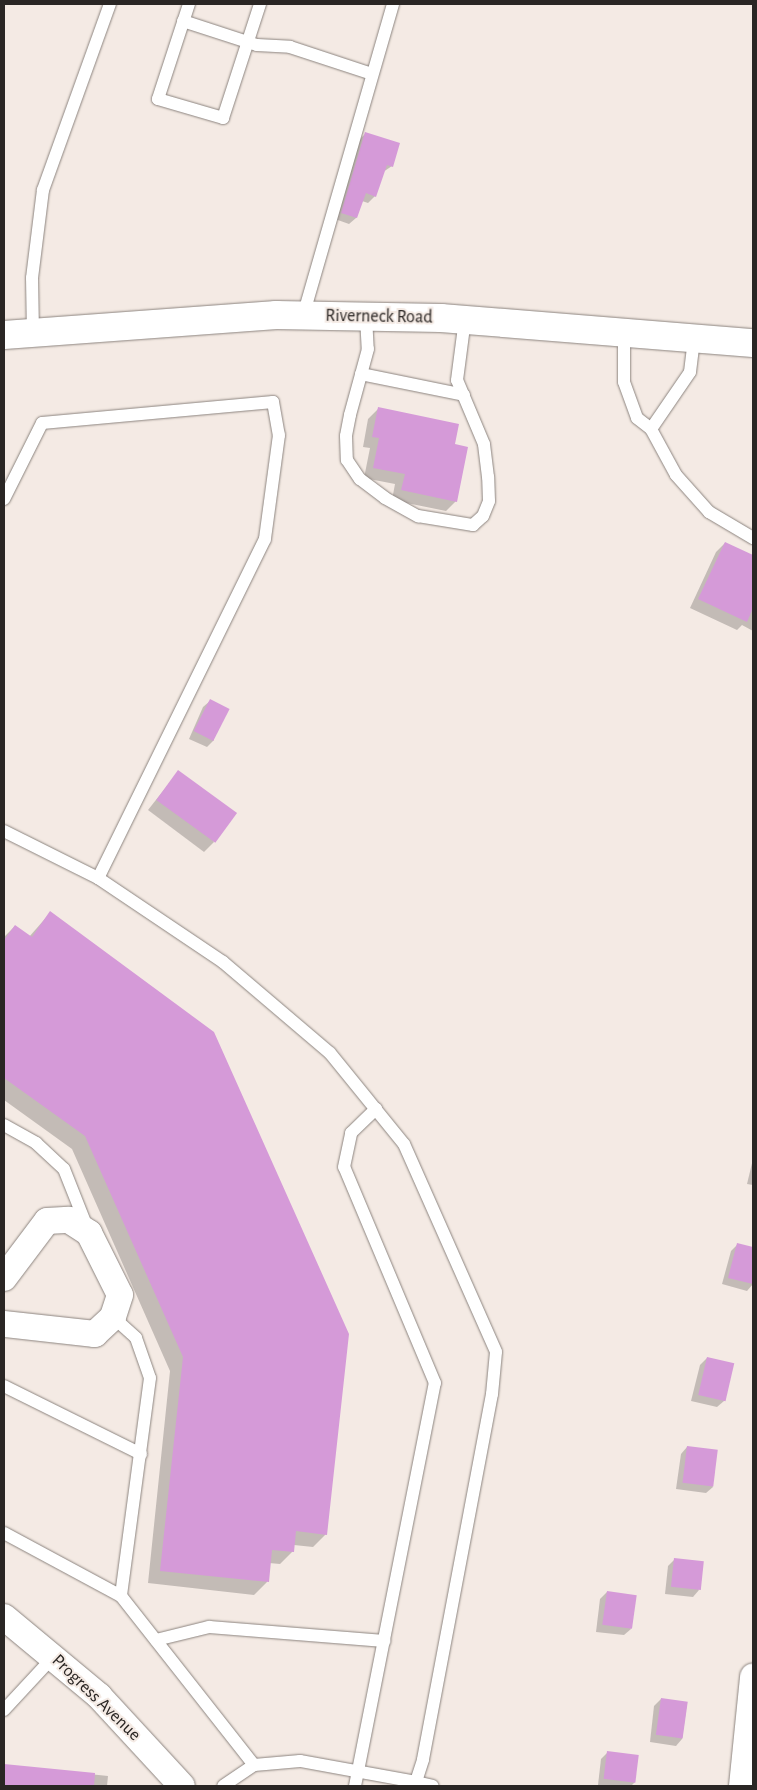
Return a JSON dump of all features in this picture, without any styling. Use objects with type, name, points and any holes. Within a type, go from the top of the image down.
[{"type":"main road","name":"Riverneck Road","points":[[4,336],[276,315],[465,320],[753,344]]},
{"type":"street","points":[[4,1278],[47,1220],[69,1220],[89,1233],[120,1295],[113,1317],[95,1334],[4,1324]]},
{"type":"street","name":"Progress Avenue","points":[[4,1618],[54,1656],[99,1696],[182,1786]]},
{"type":"street","points":[[742,1786],[753,1677]]},
{"type":"lane","points":[[33,334],[32,278],[43,190],[110,4]]},
{"type":"lane","points":[[189,4],[158,99],[223,118],[260,4]]},
{"type":"lane","points":[[303,316],[393,4]]},
{"type":"lane","points":[[183,21],[248,42],[290,47],[372,74]]},
{"type":"lane","points":[[366,316],[368,349],[346,436],[347,460],[360,478],[385,498],[418,516],[473,525],[483,516],[489,501],[484,444],[457,380],[465,320]]},
{"type":"lane","points":[[624,333],[622,363],[629,400],[637,418],[651,429],[676,475],[709,512],[753,538]]},
{"type":"lane","points":[[651,429],[690,372],[694,338]]},
{"type":"lane","points":[[361,374],[464,395]]},
{"type":"lane","points":[[4,499],[42,423],[274,402],[279,435],[265,539],[98,878]]},
{"type":"lane","points":[[4,831],[98,878],[223,962],[330,1053],[404,1144],[496,1352],[492,1394],[423,1760],[416,1782]]},
{"type":"lane","points":[[355,1786],[435,1383],[344,1166],[351,1133],[376,1109]]},
{"type":"lane","points":[[4,1125],[36,1143],[64,1169],[89,1233]]},
{"type":"lane","points":[[113,1317],[136,1338],[150,1378],[121,1596]]},
{"type":"lane","points":[[4,1386],[141,1454]]},
{"type":"lane","points":[[4,1533],[121,1596],[254,1765]]},
{"type":"lane","points":[[156,1640],[209,1627],[384,1641]]},
{"type":"lane","points":[[4,1710],[54,1656]]},
{"type":"lane","points":[[223,1786],[254,1765],[300,1761],[433,1786]]},
{"type":"building","points":[[365,132],[400,143],[393,167],[387,165],[376,197],[366,193],[357,218],[341,213]]},
{"type":"building","points":[[378,407],[459,424],[455,444],[468,447],[457,502],[401,490],[405,474],[373,468],[379,438],[372,437]]},
{"type":"building","points":[[725,542],[753,555],[753,608],[747,622],[698,599]]},
{"type":"building","points":[[210,699],[230,709],[213,741],[194,731]]},
{"type":"building","points":[[178,770],[237,813],[215,843],[156,800]]},
{"type":"building","points":[[50,911],[214,1032],[349,1334],[327,1535],[296,1531],[294,1552],[272,1550],[269,1582],[160,1571],[183,1357],[85,1136],[4,1078],[4,940],[15,925],[32,937]]},
{"type":"building","points":[[737,1243],[753,1247],[753,1284],[728,1278]]},
{"type":"building","points":[[707,1357],[734,1363],[726,1401],[698,1395]]},
{"type":"building","points":[[687,1446],[718,1450],[713,1487],[682,1483]]},
{"type":"building","points":[[674,1558],[704,1561],[701,1590],[671,1587]]},
{"type":"building","points":[[607,1591],[637,1595],[632,1629],[602,1625]]},
{"type":"building","points":[[661,1698],[688,1702],[683,1738],[656,1735]]},
{"type":"building","points":[[607,1751],[639,1755],[635,1783],[604,1779]]},
{"type":"building","points":[[4,1764],[95,1773],[94,1786],[4,1786]]}]
